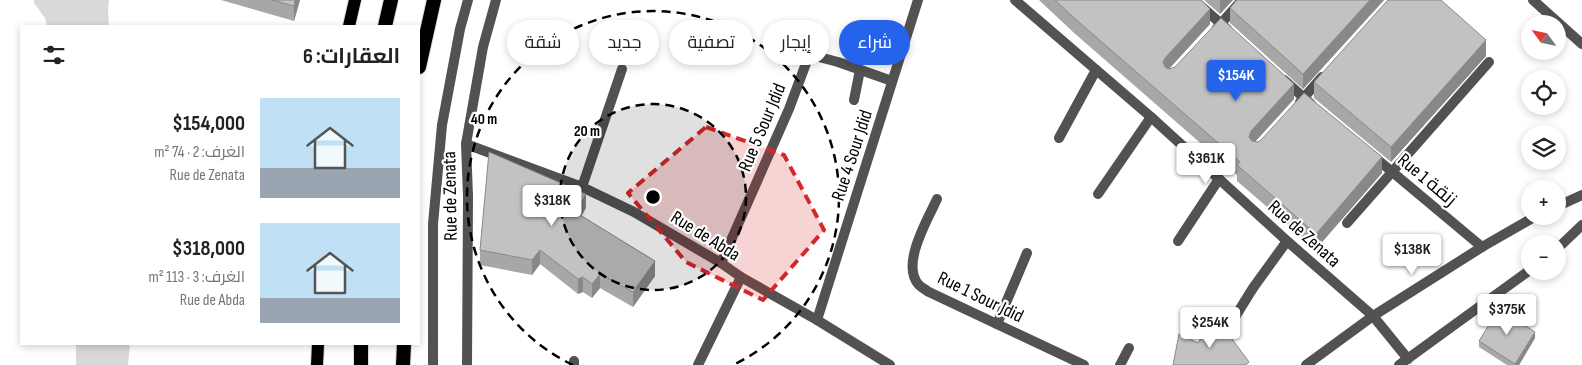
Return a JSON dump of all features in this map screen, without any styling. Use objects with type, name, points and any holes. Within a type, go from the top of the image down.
[{"type":"highway","points":[[385,25],[391,0]]},
{"type":"highway","points":[[420,63],[434,0]]},
{"type":"highway","points":[[361,345],[361,365]]},
{"type":"highway","points":[[403,365],[404,345]]},
{"type":"main road","points":[[349,25],[356,0]]},
{"type":"main road","points":[[317,365],[318,345]]},
{"type":"street","points":[[433,365],[433,224],[442,125],[460,29],[468,0]]},
{"type":"street","name":"Rue de Zenata","points":[[467,365],[468,196],[466,144],[483,47],[496,0]]},
{"type":"street","name":"Rue 4 Sour Jdid","points":[[817,320],[918,0]]},
{"type":"street","name":"Rue de Zenata","points":[[1015,0],[1151,117],[1286,241],[1373,316],[1404,362]]},
{"type":"street","points":[[1194,0],[1234,36]]},
{"type":"street","points":[[1208,37],[1242,0]]},
{"type":"street","points":[[1533,0],[1582,44]]},
{"type":"street","name":"Rue 5 Sour Jdid","points":[[721,263],[790,110],[808,58],[815,56],[838,62],[892,81]]},
{"type":"street","points":[[1347,223],[1489,62]]},
{"type":"street","points":[[582,187],[622,69]]},
{"type":"street","points":[[854,100],[860,70]]},
{"type":"street","points":[[1059,138],[1096,70]]},
{"type":"street","points":[[1292,111],[1329,70]]},
{"type":"street","points":[[1276,73],[1318,110]]},
{"type":"street","points":[[1098,194],[1151,117]]},
{"type":"street","name":"Rue de Abda","points":[[466,144],[582,187],[634,212],[890,365]]},
{"type":"street","name":"Rue 1 زنقة","points":[[1362,147],[1482,247]]},
{"type":"street","points":[[1178,240],[1219,179]]},
{"type":"street","points":[[1566,202],[1582,195]]},
{"type":"street","name":"Rue 1 Sour Jdid","points":[[937,199],[920,233],[913,257],[914,275],[918,284],[928,292],[1084,365]]},
{"type":"street","points":[[1306,365],[1373,316],[1521,225]]},
{"type":"street","points":[[1566,240],[1582,225]]},
{"type":"street","points":[[1230,324],[1286,241]]},
{"type":"street","points":[[997,324],[1027,253]]},
{"type":"street","points":[[698,365],[741,277]]},
{"type":"street","points":[[1404,362],[1521,277]]},
{"type":"street","points":[[1120,365],[1129,348]]},
{"type":"highlighted area","points":[[706,127],[784,155],[824,230],[763,300],[686,262],[628,193]]},
{"type":"shaded area","points":[[34,0],[109,0],[109,25],[47,25],[45,18],[34,3]]},
{"type":"shaded area","points":[[76,345],[130,345],[128,365],[76,365]]},
{"type":"building","points":[[272,0],[295,0],[294,6]]},
{"type":"building","points":[[1055,0],[1201,0],[1210,9],[1165,58],[1163,62],[1165,67],[1169,69],[1175,67],[1221,18],[1294,84],[1251,131],[1249,137],[1252,141],[1258,142],[1261,140],[1304,93],[1382,157],[1316,234],[1237,165],[1240,162]]},
{"type":"building","points":[[1237,0],[1370,0],[1303,74],[1230,8]]},
{"type":"building","points":[[1388,0],[1441,0],[1486,40],[1391,147],[1314,82]]},
{"type":"building","points":[[489,152],[586,194],[575,212],[655,261],[633,292],[600,274],[592,284],[583,277],[578,279],[540,250],[532,260],[480,250]]},
{"type":"building","points":[[1499,309],[1535,332],[1515,364],[1479,341]]},
{"type":"building","points":[[1215,316],[1249,362],[1246,365],[1173,365],[1179,334],[1198,343]]}]
